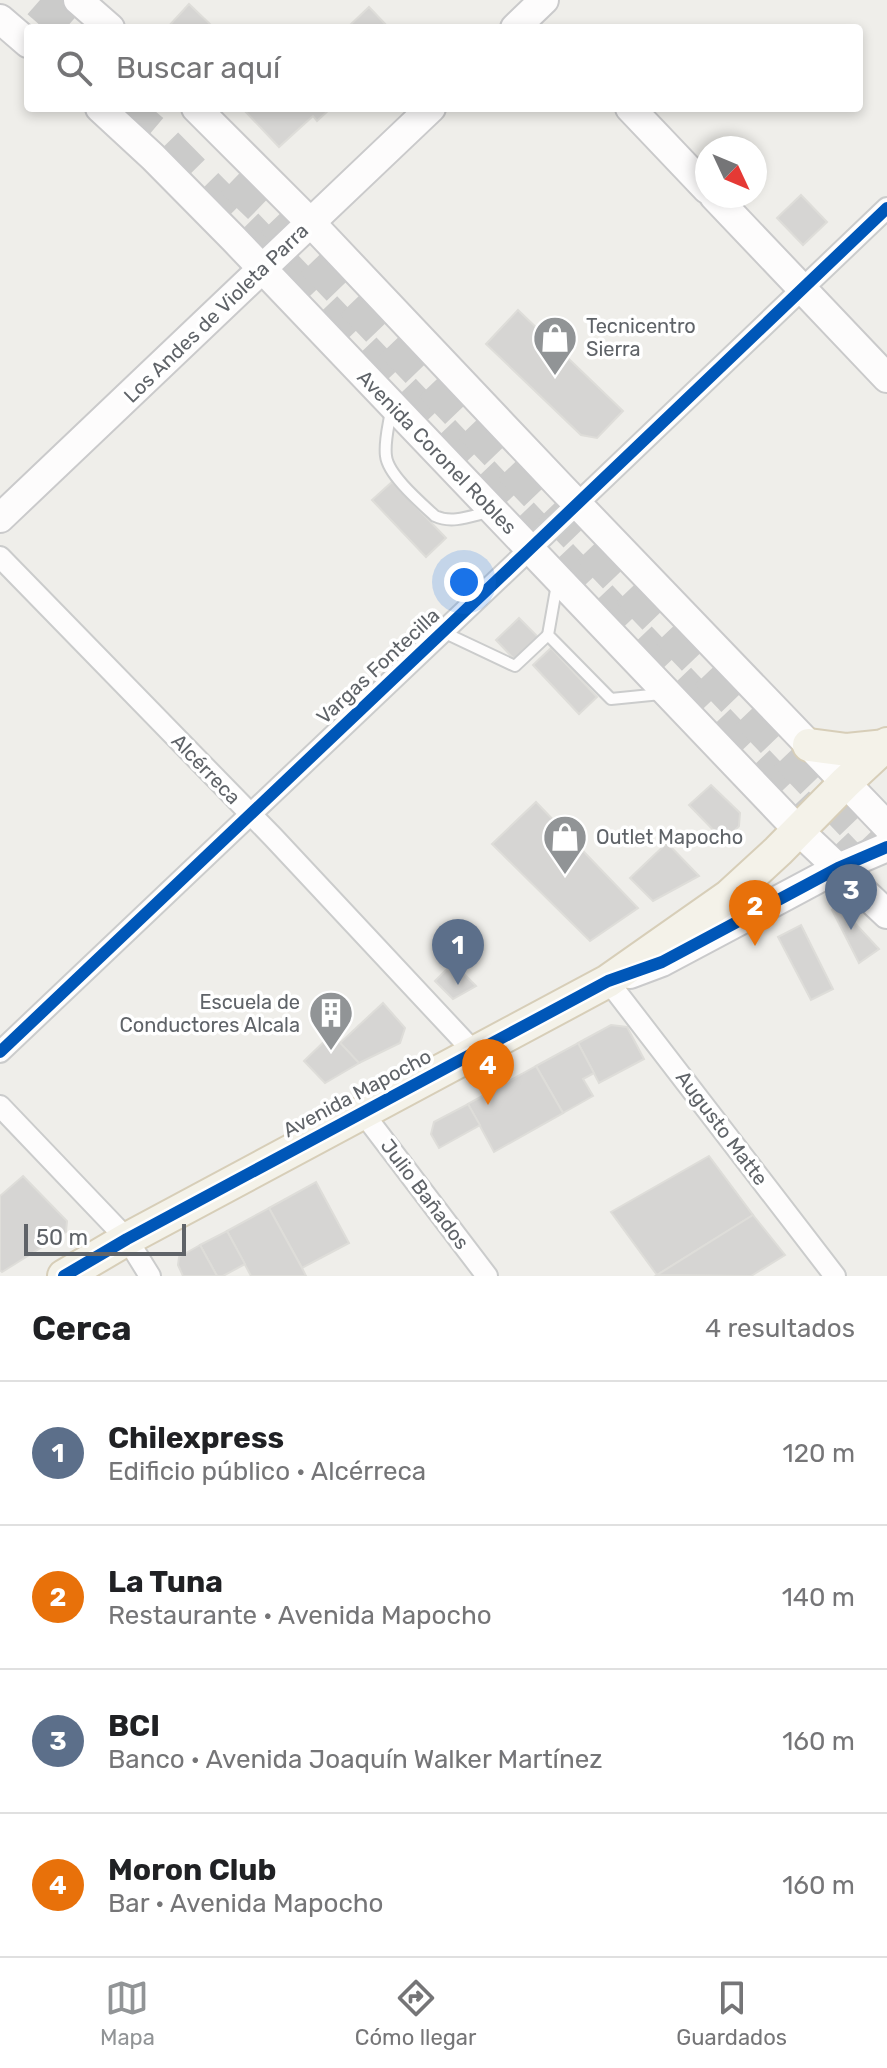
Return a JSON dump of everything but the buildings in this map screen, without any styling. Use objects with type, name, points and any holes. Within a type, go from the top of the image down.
[{"type":"main road","points":[[78,0],[105,24]]},
{"type":"main road","points":[[520,24],[540,9]]},
{"type":"main road","points":[[0,19],[24,40]]},
{"type":"main road","name":"Avenida Coronel Robles","points":[[104,112],[153,157],[262,269],[799,831],[887,914]]},
{"type":"main road","points":[[200,112],[311,223],[887,826]]},
{"type":"main road","name":"Los Andes de Violeta Parra","points":[[0,518],[427,112]]},
{"type":"main road","points":[[634,112],[695,176]]},
{"type":"main road","points":[[725,208],[887,378]]},
{"type":"main road","points":[[809,745],[847,750],[886,745]]},
{"type":"main road","points":[[608,981],[729,896],[886,745]]},
{"type":"main road","name":"Avenida Mapocho","points":[[64,1276],[127,1239],[608,981],[662,962],[838,868],[887,847]]},
{"type":"street","name":"Vargas Fontecilla","points":[[0,1052],[887,208]]},
{"type":"street","name":"Alcérreca","points":[[0,557],[251,814],[475,1053]]},
{"type":"street","name":"Augusto Matte","points":[[608,981],[835,1276]]},
{"type":"street","points":[[0,1106],[127,1239],[150,1276]]},
{"type":"street","name":"Julio Bañados","points":[[363,1113],[487,1276]]},
{"type":"lane","points":[[392,404],[385,452],[394,474],[441,519],[494,511]]},
{"type":"lane","points":[[443,632],[515,666],[548,635],[558,579]]},
{"type":"lane","points":[[548,635],[611,699],[668,693]]},
{"type":"tunnel","points":[[40,0],[67,24]]},
{"type":"tunnel","points":[[127,112],[154,135],[245,227],[867,880]]},
{"type":"tunnel","points":[[234,179],[887,857]]},
{"type":"cycle path","points":[[0,1052],[887,208]]},
{"type":"cycle path","points":[[64,1276],[127,1239],[608,981],[662,962],[838,868],[887,847]]},
{"type":"place","name":"Tecnicentro Sierra","points":[[555,377]]},
{"type":"place","name":"Outlet Mapocho","points":[[565,876]]},
{"type":"place","name":"BCI","points":[[851,930]]},
{"type":"place","name":"La Tuna","points":[[755,946]]},
{"type":"place","name":"Chilexpress","points":[[458,985]]},
{"type":"place","name":"Escuela de Conductores Alcala","points":[[331,1052]]},
{"type":"place","name":"Moron Club","points":[[488,1105]]}]
